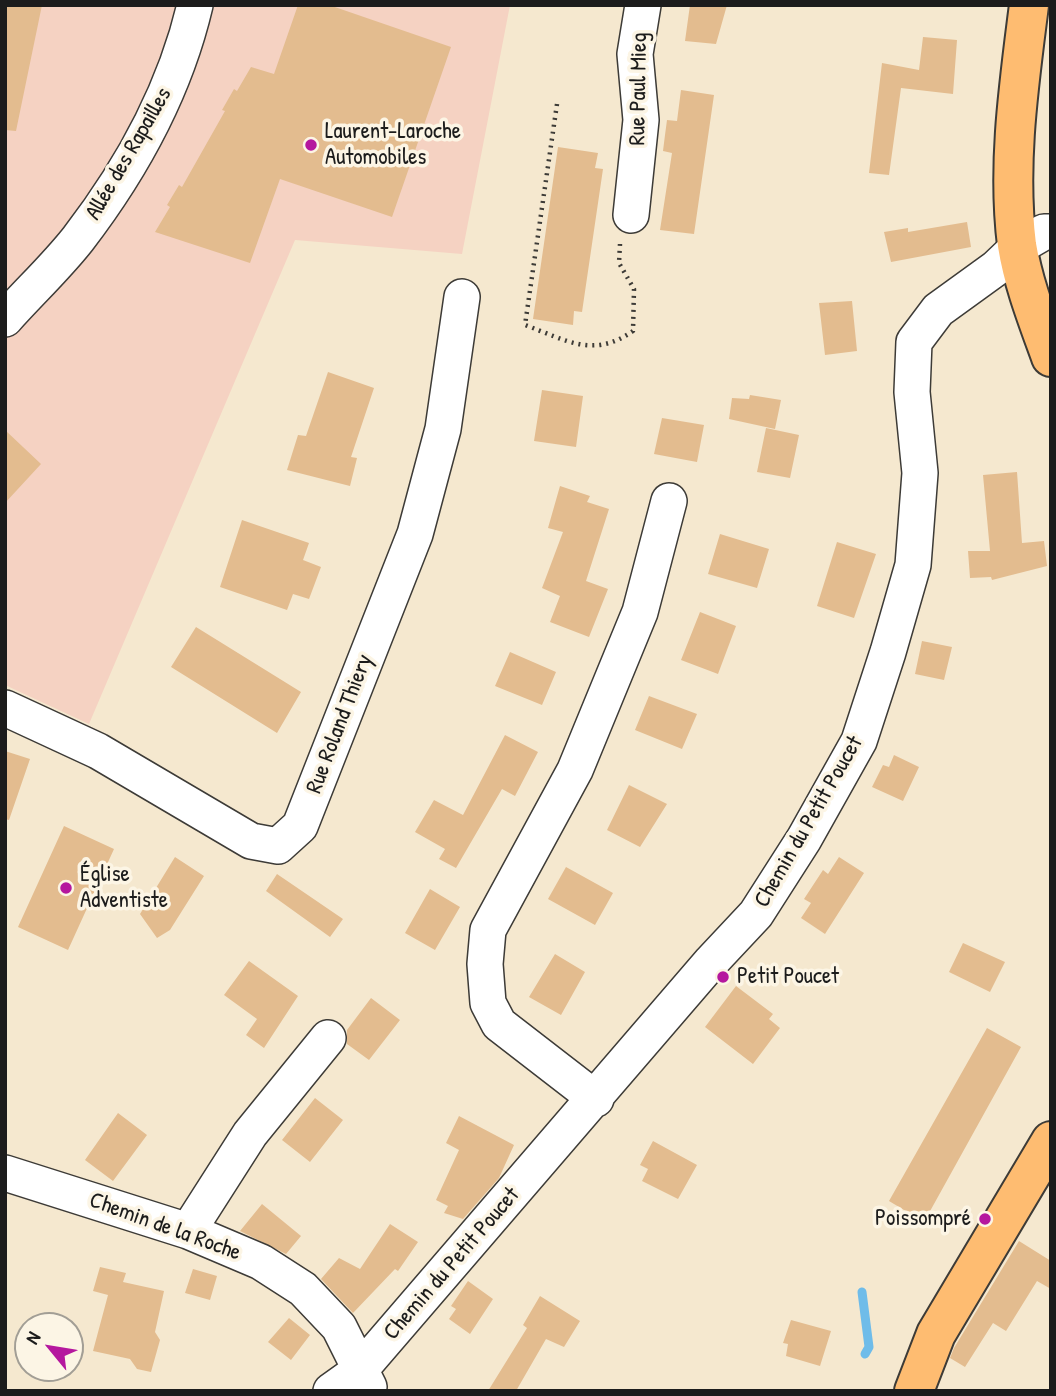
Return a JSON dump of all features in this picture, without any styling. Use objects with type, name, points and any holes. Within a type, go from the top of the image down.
[{"type":"main road","points":[[1029,5],[1016,109],[1013,204],[1034,240],[1051,357]]},
{"type":"main road","points":[[914,1391],[936,1334],[1051,1141]]},
{"type":"street","name":"Allée des Rapailles","points":[[5,319],[76,242],[112,194],[169,88],[195,5]]},
{"type":"street","name":"Rue Paul Mieg","points":[[631,215],[641,120],[635,54],[643,5]]},
{"type":"street","name":"Chemin du Petit Poucet","points":[[331,1391],[366,1381],[596,1099],[711,962],[756,914],[804,839],[859,741],[913,565],[920,473],[912,392],[914,342],[938,310],[1034,240]]},
{"type":"street","name":"Rue Roland Thiery","points":[[5,708],[98,751],[251,841],[278,846],[300,826],[415,534],[443,429],[462,296]]},
{"type":"street","points":[[596,1099],[499,1024],[488,1003],[485,964],[488,930],[575,770],[640,612],[669,501]]},
{"type":"street","points":[[188,1231],[250,1134],[328,1038]]},
{"type":"street","name":"Chemin de la Roche","points":[[5,1173],[188,1231],[261,1262],[303,1289],[339,1327],[366,1381]]},
{"type":"path","points":[[557,104],[525,325],[580,346],[599,347],[621,339],[633,331],[634,289],[619,263],[620,221],[631,215]]},
{"type":"shaded area","points":[[5,5],[510,5],[462,254],[295,240],[89,724],[5,685]]},
{"type":"building","points":[[5,5],[42,5],[16,131],[5,130]]},
{"type":"building","name":"Laurent-Laroche Automobiles","points":[[298,5],[329,5],[451,47],[392,217],[280,179],[250,263],[155,232],[170,207],[167,205],[179,185],[182,187],[225,111],[222,110],[234,89],[237,91],[251,67],[274,74]]},
{"type":"building","points":[[690,5],[727,5],[716,44],[685,41]]},
{"type":"building","points":[[923,37],[957,40],[953,94],[901,88],[889,175],[869,173],[882,63],[919,70]]},
{"type":"building","points":[[681,90],[714,95],[694,234],[660,230],[672,153],[663,151],[667,120],[677,121]]},
{"type":"building","points":[[558,147],[598,153],[595,168],[603,169],[582,312],[574,311],[573,325],[533,319]]},
{"type":"building","points":[[967,222],[971,247],[891,262],[884,232],[908,228],[908,232]]},
{"type":"building","points":[[852,301],[857,351],[825,355],[819,303]]},
{"type":"building","points":[[328,372],[374,388],[351,457],[357,458],[350,486],[287,470],[298,435],[306,436]]},
{"type":"building","points":[[542,390],[583,396],[576,447],[534,441]]},
{"type":"building","points":[[750,395],[781,400],[775,429],[729,419],[732,398],[749,399]]},
{"type":"building","points":[[662,418],[704,425],[697,462],[654,454]]},
{"type":"building","points":[[766,428],[799,435],[790,478],[757,472]]},
{"type":"building","points":[[5,430],[41,464],[5,503]]},
{"type":"building","points":[[1017,472],[1022,543],[1044,541],[1047,566],[992,580],[991,577],[970,578],[968,551],[990,551],[983,475]]},
{"type":"building","points":[[560,486],[590,496],[587,502],[609,509],[586,581],[608,589],[589,637],[550,622],[560,596],[542,588],[563,532],[548,528]]},
{"type":"building","points":[[242,520],[309,543],[303,560],[321,567],[309,599],[293,594],[287,610],[220,587]]},
{"type":"building","points":[[720,534],[769,549],[757,588],[708,574]]},
{"type":"building","points":[[837,542],[876,554],[854,618],[817,606]]},
{"type":"building","points":[[700,612],[736,626],[718,674],[681,660]]},
{"type":"building","points":[[196,627],[301,692],[277,733],[171,667]]},
{"type":"building","points":[[922,641],[952,647],[944,680],[915,674]]},
{"type":"building","points":[[510,652],[556,672],[542,705],[495,686]]},
{"type":"building","points":[[649,696],[697,714],[682,749],[635,730]]},
{"type":"building","points":[[505,735],[538,752],[515,796],[502,789],[456,868],[439,859],[445,849],[415,832],[434,800],[463,815]]},
{"type":"building","points":[[5,751],[30,759],[9,820],[5,819]]},
{"type":"building","points":[[894,755],[919,767],[903,801],[872,787],[883,765],[889,767]]},
{"type":"building","points":[[629,785],[667,804],[640,847],[607,830]]},
{"type":"building","name":"Église Adventiste","points":[[64,826],[114,849],[68,950],[18,927]]},
{"type":"building","points":[[175,857],[204,876],[170,930],[157,938],[140,914]]},
{"type":"building","points":[[839,857],[864,873],[825,934],[801,918],[811,903],[804,899],[823,870],[828,874]]},
{"type":"building","points":[[566,867],[613,893],[595,925],[548,899]]},
{"type":"building","points":[[277,874],[343,919],[330,937],[266,891]]},
{"type":"building","points":[[430,889],[460,907],[435,950],[405,933]]},
{"type":"building","points":[[963,943],[1005,962],[990,992],[949,972]]},
{"type":"building","points":[[555,954],[585,972],[561,1015],[529,997]]},
{"type":"building","points":[[249,961],[298,996],[264,1048],[246,1035],[257,1019],[224,995]]},
{"type":"building","points":[[736,986],[773,1014],[769,1019],[780,1028],[753,1064],[705,1027]]},
{"type":"building","points":[[371,998],[400,1020],[369,1060],[347,1044],[347,1030]]},
{"type":"building","points":[[987,1028],[1021,1047],[924,1222],[889,1201]]},
{"type":"building","points":[[315,1098],[343,1120],[310,1162],[282,1140]]},
{"type":"building","points":[[118,1113],[147,1135],[113,1181],[85,1160]]},
{"type":"building","points":[[459,1116],[514,1145],[499,1178],[463,1219],[444,1213],[448,1206],[436,1200],[459,1150],[446,1143]]},
{"type":"building","points":[[653,1141],[697,1165],[678,1199],[642,1181],[648,1169],[640,1165]]},
{"type":"building","points":[[262,1204],[301,1236],[286,1254],[240,1231]]},
{"type":"building","points":[[390,1224],[418,1242],[398,1271],[395,1269],[353,1313],[321,1279],[339,1258],[360,1269]]},
{"type":"building","points":[[1019,1241],[1051,1261],[1051,1289],[1037,1281],[1006,1331],[993,1323],[965,1367],[950,1358],[954,1348]]},
{"type":"building","points":[[100,1267],[126,1273],[123,1282],[164,1291],[155,1332],[160,1340],[151,1372],[137,1369],[130,1359],[93,1351],[108,1295],[93,1291]]},
{"type":"building","points":[[193,1269],[217,1276],[210,1300],[185,1293]]},
{"type":"building","points":[[468,1281],[493,1299],[470,1334],[449,1319],[456,1309],[451,1306]]},
{"type":"building","points":[[540,1296],[580,1321],[564,1347],[546,1339],[516,1391],[488,1391],[527,1328],[523,1325]]},
{"type":"building","points":[[289,1318],[310,1335],[291,1360],[268,1342]]},
{"type":"building","points":[[791,1320],[831,1331],[820,1366],[786,1356],[788,1344],[783,1343]]},
{"type":"waterway","points":[[862,1292],[869,1347],[865,1354]]},
{"type":"place","name":"Laurent-Laroche Automobiles","points":[[311,145]]},
{"type":"place","name":"Église Adventiste","points":[[66,888]]},
{"type":"place","name":"Petit Poucet","points":[[723,977]]},
{"type":"place","name":"Poissompré","points":[[985,1219]]}]
